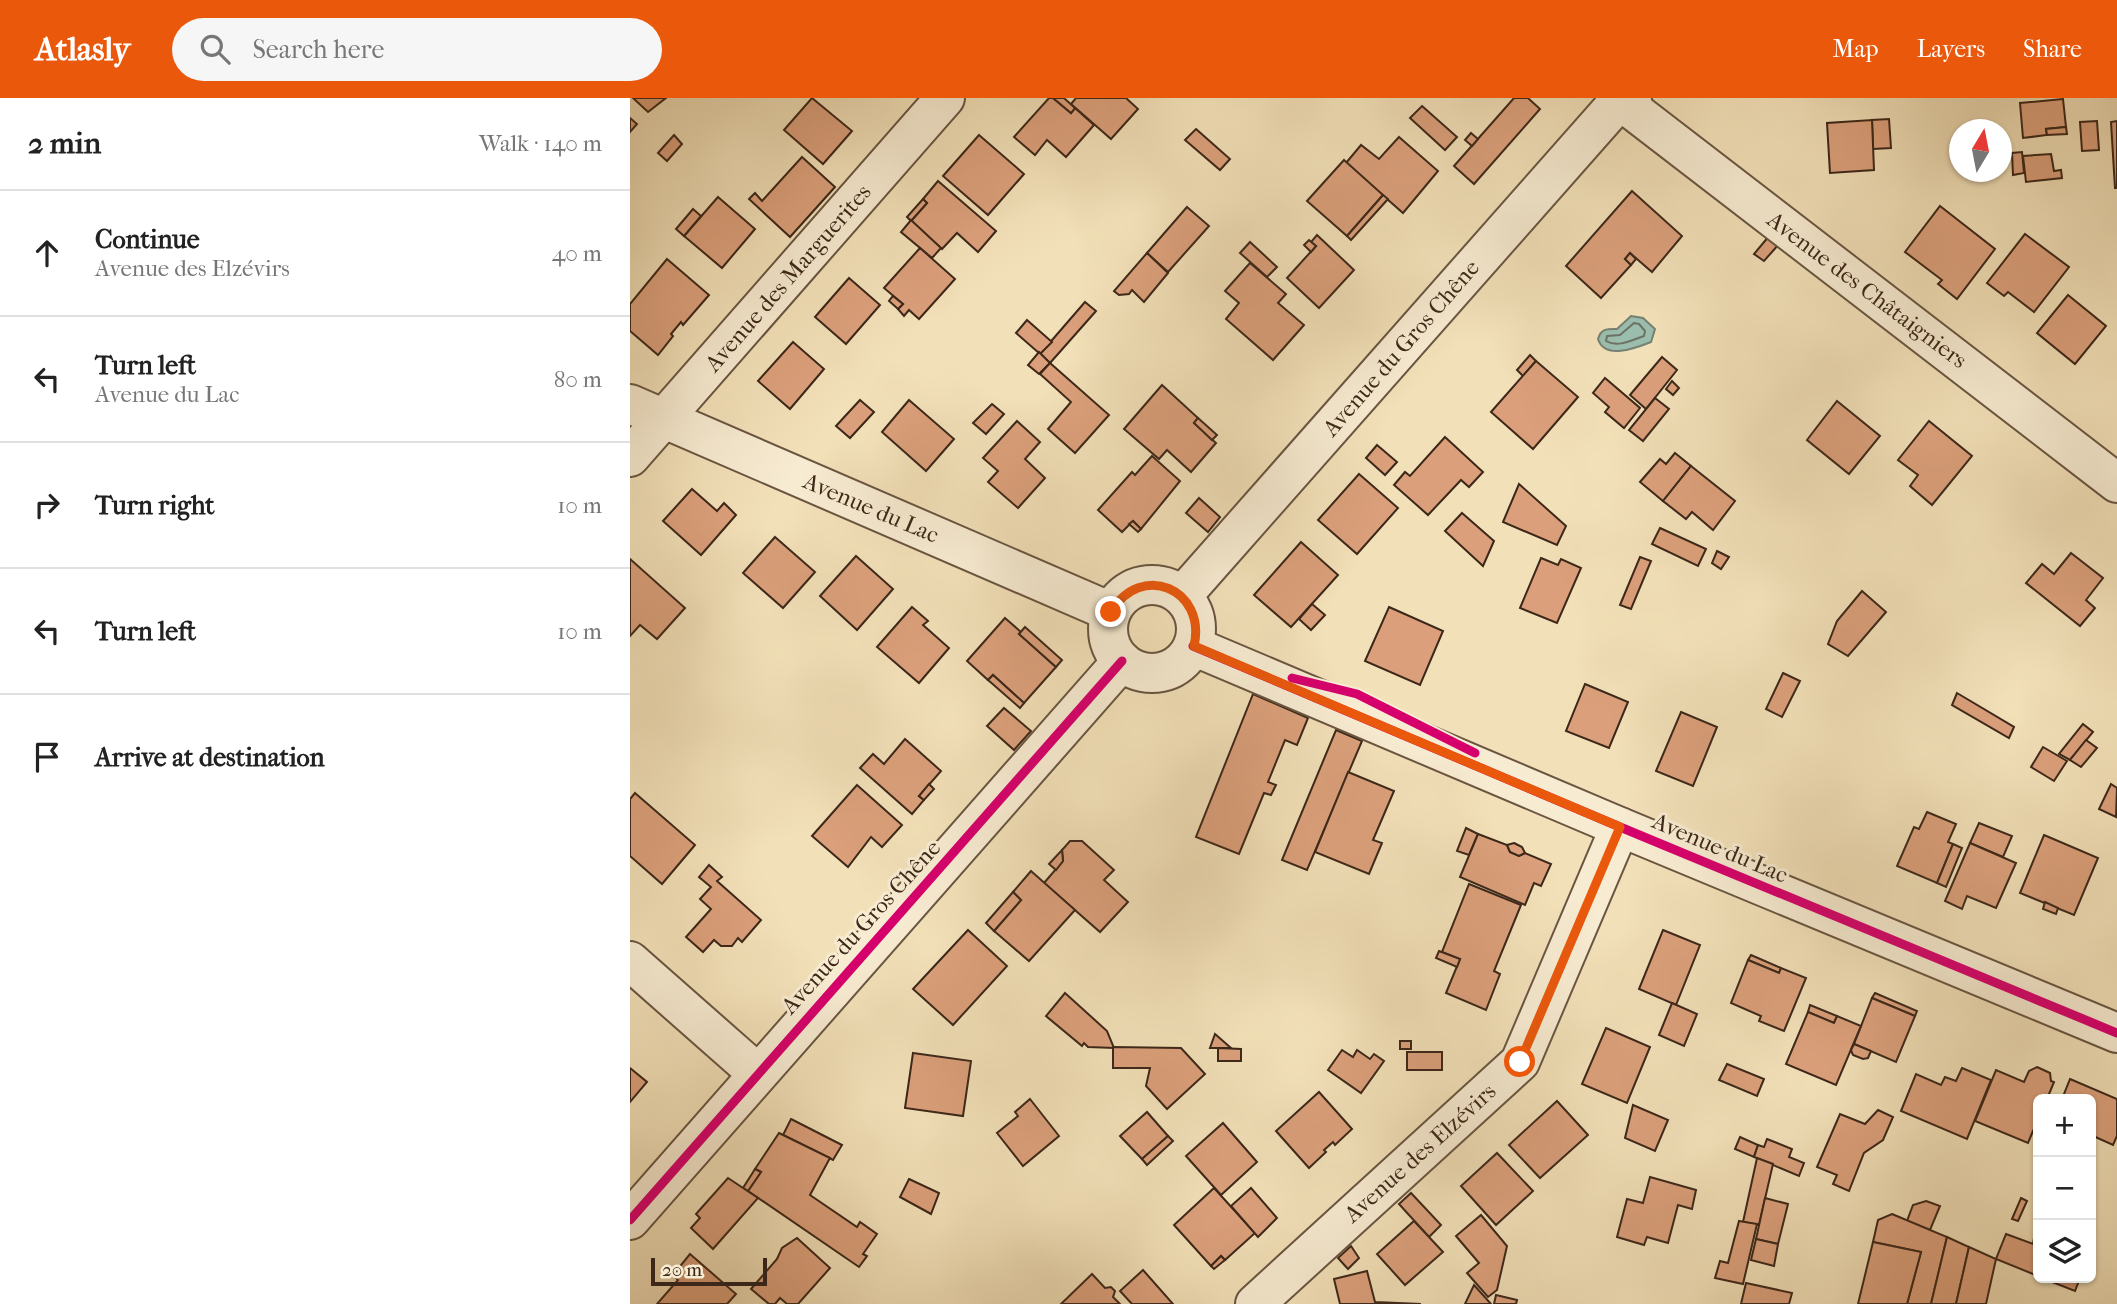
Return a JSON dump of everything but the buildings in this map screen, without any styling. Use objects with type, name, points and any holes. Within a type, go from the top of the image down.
[{"type":"street","name":"Avenue des Marguerites","points":[[630,457],[945,98]]},
{"type":"street","name":"Avenue des Châtaigniers","points":[[1623,99],[2117,483]]},
{"type":"street","name":"Avenue du Gros Chêne","points":[[1182,596],[1623,99]]},
{"type":"street","name":"Avenue du Lac","points":[[630,404],[1111,612]]},
{"type":"street","points":[[1143,586],[1164,587],[1182,596],[1196,619],[1197,633],[1194,646],[1186,658],[1175,667],[1162,672],[1147,673],[1122,661],[1113,651],[1108,625],[1111,612],[1119,600],[1129,591],[1143,586]]},
{"type":"street","name":"Avenue du Lac","points":[[1194,646],[1620,827],[2117,1033]]},
{"type":"street","name":"Avenue du Gros Chêne","points":[[630,1220],[1122,661]]},
{"type":"street","name":"Avenue des Elzévirs","points":[[1255,1304],[1520,1062],[1620,827]]},
{"type":"street","points":[[630,961],[757,1073]]},
{"type":"water","points":[[1631,316],[1643,318],[1655,329],[1651,342],[1622,351],[1602,346],[1598,339],[1601,333],[1608,329],[1617,329]]},
{"type":"cycle path","points":[[1193,646],[2117,1033]]},
{"type":"cycle path","points":[[630,1220],[1122,661]]},
{"type":"cycle path","points":[[1292,678],[1357,694],[1475,753]]},
{"type":"route","points":[[1111,612],[1129,591],[1157,585],[1170,589],[1182,596],[1191,607],[1196,619],[1194,646],[1620,827],[1520,1062]]}]
